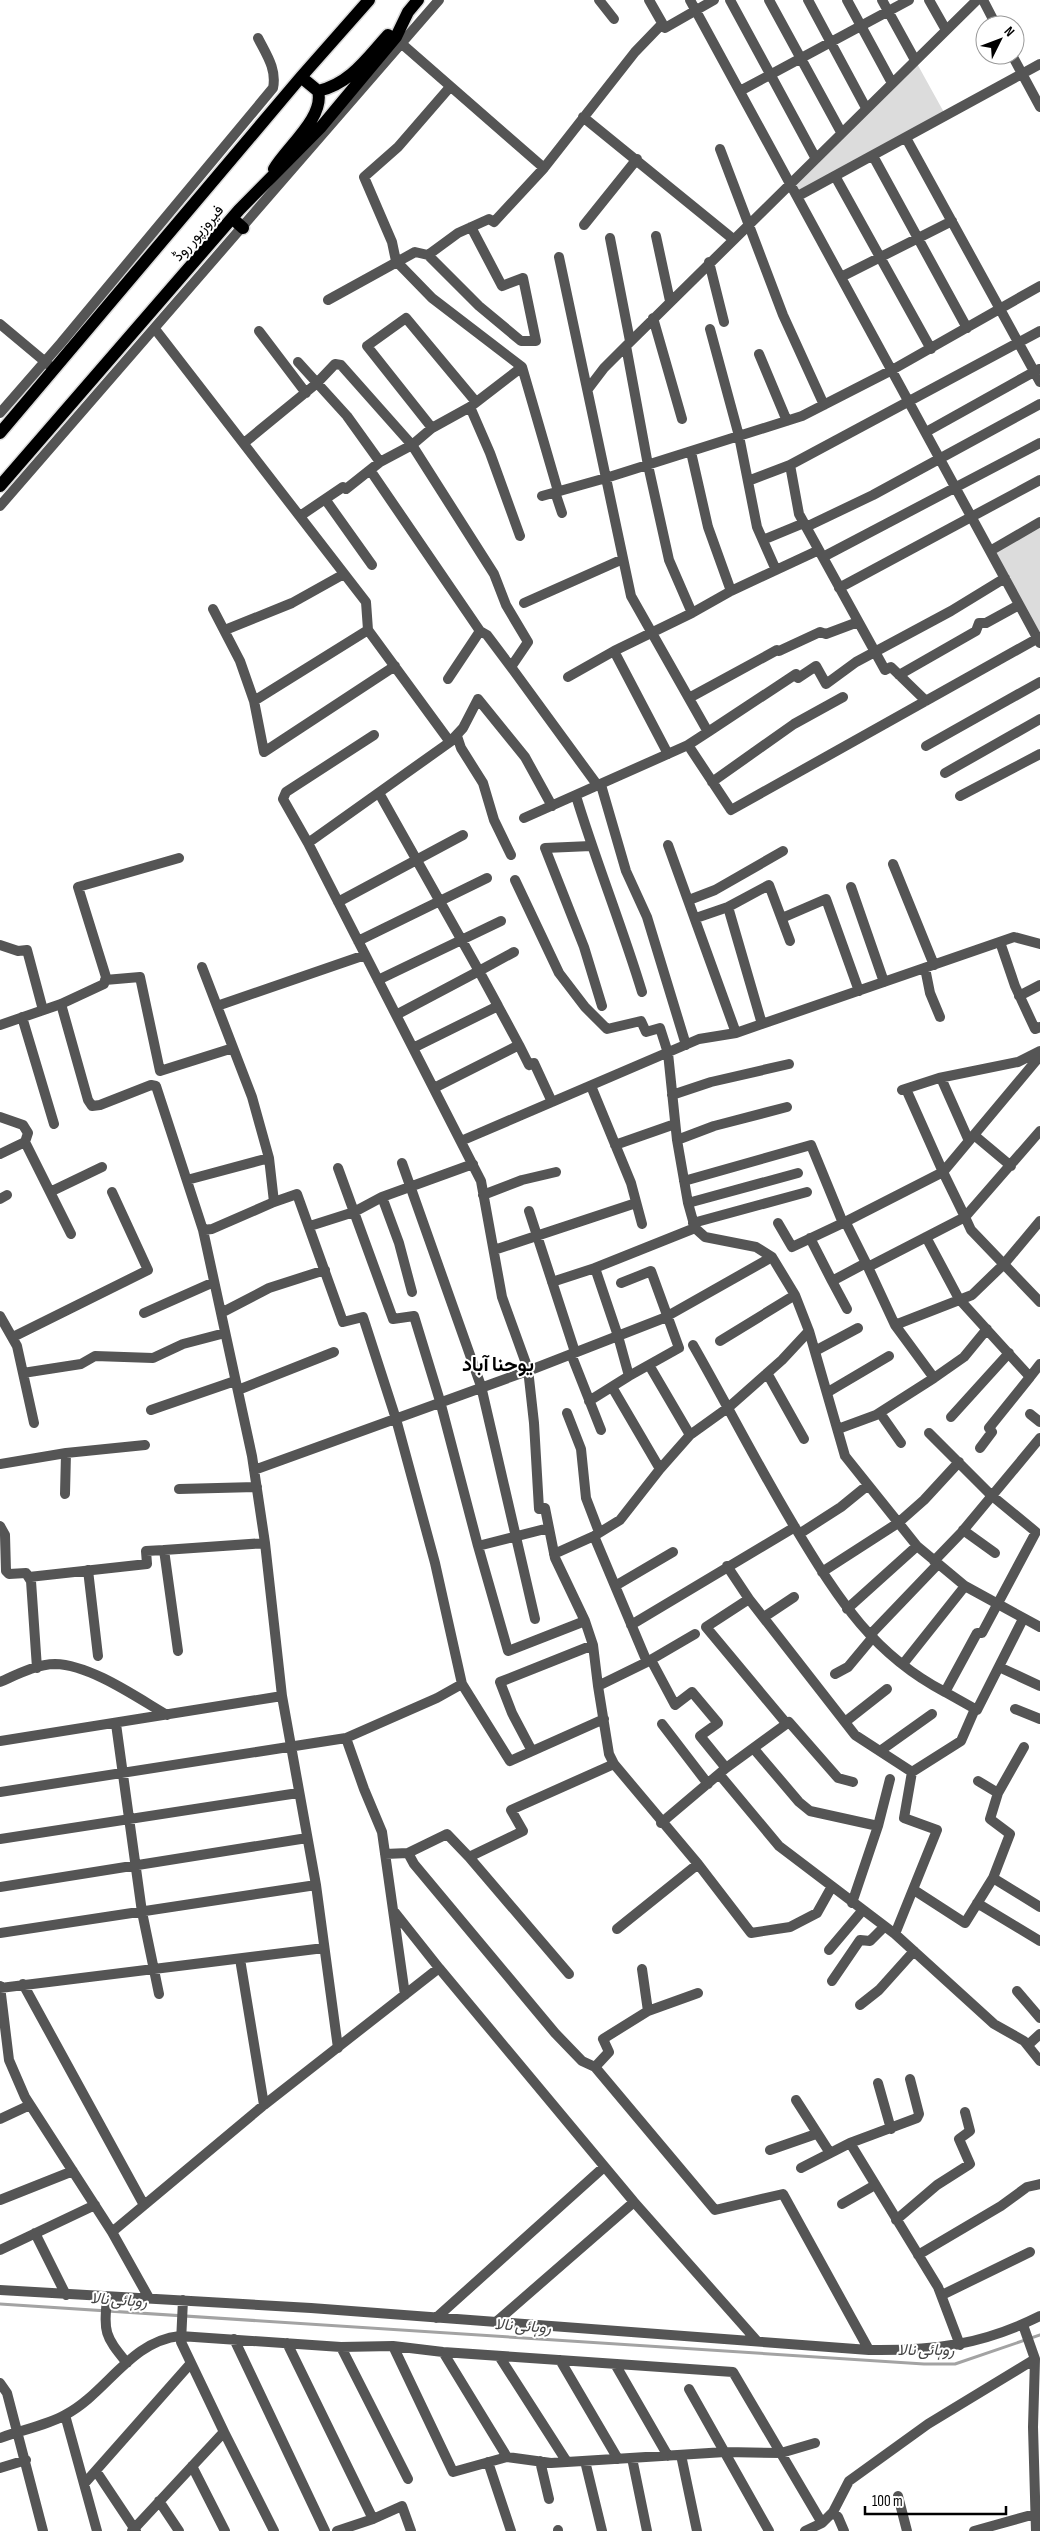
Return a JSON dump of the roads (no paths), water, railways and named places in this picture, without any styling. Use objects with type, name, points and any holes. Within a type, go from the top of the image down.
[{"type":"main road","name":"فیروزپور روڈ","points":[[0,433],[50,366],[370,0]]},
{"type":"main road","name":"فیروزپور روڈ","points":[[0,486],[232,218],[269,178],[288,163],[321,126],[396,37],[408,12],[418,0]]},
{"type":"main road","points":[[318,91],[336,86],[348,78],[408,12]]},
{"type":"main road","points":[[269,178],[281,158],[317,112],[320,99],[318,91],[301,77]]},
{"type":"main road","points":[[232,218],[243,228]]},
{"type":"street","points":[[0,506],[439,0]]},
{"type":"street","points":[[599,0],[614,19]]},
{"type":"street","points":[[649,0],[665,28],[714,0]]},
{"type":"street","points":[[688,745],[731,810],[1039,640],[690,0]]},
{"type":"street","points":[[730,0],[816,157]]},
{"type":"street","points":[[769,0],[841,132]]},
{"type":"street","points":[[808,0],[866,108]]},
{"type":"street","points":[[847,0],[892,83]]},
{"type":"street","points":[[882,0],[915,60]]},
{"type":"street","points":[[740,91],[909,0]]},
{"type":"street","points":[[929,0],[946,30]]},
{"type":"street","points":[[588,390],[604,368],[628,343],[977,0]]},
{"type":"street","points":[[983,0],[991,15]]},
{"type":"street","points":[[428,255],[458,233],[489,219],[494,222],[544,168],[635,52],[662,24]]},
{"type":"street","points":[[0,413],[50,366],[273,88],[275,77],[258,38]]},
{"type":"street","points":[[402,44],[544,168]]},
{"type":"street","points":[[798,196],[1040,64]]},
{"type":"street","points":[[1018,65],[1040,107]]},
{"type":"street","points":[[450,87],[398,147],[364,177],[392,242],[396,261],[432,298],[522,367],[562,513]]},
{"type":"street","points":[[584,118],[733,238]]},
{"type":"street","points":[[247,119],[258,128]]},
{"type":"street","points":[[906,138],[1018,342],[1037,370],[1040,382]]},
{"type":"street","points":[[720,149],[783,315],[824,405]]},
{"type":"street","points":[[873,156],[967,328]]},
{"type":"street","points":[[584,225],[637,160]]},
{"type":"street","points":[[835,176],[931,348]]},
{"type":"street","points":[[841,277],[918,240],[952,221]]},
{"type":"street","points":[[328,300],[415,252],[428,255],[479,306],[521,342],[536,341],[523,278],[502,286],[471,227]]},
{"type":"street","points":[[656,236],[670,301]]},
{"type":"street","points":[[610,238],[648,465],[669,560],[692,613]]},
{"type":"street","points":[[559,257],[631,596],[708,732]]},
{"type":"street","points":[[709,262],[724,322]]},
{"type":"street","points":[[542,496],[691,452],[787,421],[824,405],[892,370],[1040,286]]},
{"type":"street","points":[[432,428],[367,346],[406,318],[473,405],[520,536]]},
{"type":"street","points":[[653,318],[682,419]]},
{"type":"street","points":[[0,324],[50,366]]},
{"type":"street","points":[[155,329],[366,602],[368,630],[461,748],[483,783],[494,820],[504,836],[511,855]]},
{"type":"street","points":[[710,329],[740,436],[757,527],[776,570]]},
{"type":"street","points":[[748,481],[790,465],[1040,330]]},
{"type":"street","points":[[259,331],[306,393]]},
{"type":"street","points":[[759,354],[787,421]]},
{"type":"street","points":[[298,362],[347,416],[380,462]]},
{"type":"street","points":[[244,443],[306,393],[335,364],[341,365],[412,445],[494,574],[506,605],[527,637],[528,642],[511,668]]},
{"type":"street","points":[[300,516],[343,487],[346,489],[380,462],[412,445],[432,428],[473,405],[522,367]]},
{"type":"street","points":[[926,432],[1037,370]]},
{"type":"street","points":[[763,540],[805,525],[873,495],[1040,404]]},
{"type":"street","points":[[568,677],[614,651],[776,570],[821,553],[956,489],[1040,443]]},
{"type":"street","points":[[691,452],[708,527],[731,592]]},
{"type":"street","points":[[790,465],[799,514],[884,670],[891,667],[926,701]]},
{"type":"street","points":[[370,470],[480,631],[486,635],[600,785],[626,871],[647,917],[686,1045]]},
{"type":"street","points":[[840,588],[1040,480]]},
{"type":"street","points":[[325,499],[372,565]]},
{"type":"street","points":[[990,551],[1040,522]]},
{"type":"street","points":[[524,603],[623,559]]},
{"type":"street","points":[[225,630],[292,603],[344,574]]},
{"type":"street","points":[[524,818],[688,745],[796,674],[798,678],[816,666],[826,684],[856,662],[875,653],[1004,578]]},
{"type":"street","points":[[899,675],[976,631],[979,624],[986,623],[1020,605]]},
{"type":"street","points":[[213,609],[240,661],[254,701],[264,752],[395,666]]},
{"type":"street","points":[[689,698],[777,650],[779,651],[820,632],[826,634],[858,622]]},
{"type":"street","points":[[254,701],[368,630]]},
{"type":"street","points":[[448,679],[480,631]]},
{"type":"street","points":[[614,651],[668,754]]},
{"type":"street","points":[[926,746],[1040,682]]},
{"type":"street","points":[[712,782],[794,724],[843,698]]},
{"type":"street","points":[[308,844],[454,739],[463,728],[476,701],[481,700],[525,757],[552,806]]},
{"type":"street","points":[[945,773],[1040,719]]},
{"type":"street","points":[[374,735],[286,792],[283,799],[481,1181],[502,1297],[528,1369],[534,1423],[539,1509],[545,1508],[554,1554],[585,1621],[593,1645],[609,1754],[614,1764],[661,1823],[698,1864],[751,1933],[790,1927],[817,1913],[831,1888]]},
{"type":"street","points":[[960,796],[1040,754]]},
{"type":"street","points":[[379,793],[462,940],[529,1065],[534,1063],[552,1102]]},
{"type":"street","points":[[576,796],[591,846],[620,922],[642,992]]},
{"type":"street","points":[[338,902],[463,835]]},
{"type":"street","points":[[591,846],[545,848],[584,947],[602,1006]]},
{"type":"street","points":[[668,846],[696,918],[736,1033]]},
{"type":"street","points":[[689,900],[715,890],[783,851]]},
{"type":"street","points":[[0,1025],[61,1004],[104,984],[106,977],[78,887],[179,858]]},
{"type":"street","points":[[893,864],[929,966],[930,993],[940,1017]]},
{"type":"street","points":[[358,941],[487,878]]},
{"type":"street","points":[[515,880],[559,973],[585,1007],[607,1029],[641,1021],[646,1032],[660,1028],[668,1053],[677,1140],[688,1203],[694,1225],[705,1237],[756,1247],[772,1257],[795,1295],[809,1331],[845,1456],[917,1546],[964,1586],[1040,1627]]},
{"type":"street","points":[[696,918],[728,907],[769,885],[790,941]]},
{"type":"street","points":[[851,887],[884,982]]},
{"type":"street","points":[[782,918],[826,899],[859,991]]},
{"type":"street","points":[[728,907],[762,1024]]},
{"type":"street","points":[[378,980],[501,921]]},
{"type":"street","points":[[461,1141],[699,1040],[736,1033],[1014,937],[1040,944]]},
{"type":"street","points":[[1000,942],[1019,996],[1038,1031]]},
{"type":"street","points":[[0,945],[18,951],[27,950],[43,1010]]},
{"type":"street","points":[[396,1015],[514,952]]},
{"type":"street","points":[[216,1006],[365,955]]},
{"type":"street","points":[[202,967],[252,1097],[269,1158],[274,1202]]},
{"type":"street","points":[[105,980],[140,978],[160,1071],[233,1048]]},
{"type":"street","points":[[1019,996],[1040,985]]},
{"type":"street","points":[[61,1004],[88,1100],[92,1106],[156,1086],[203,1230],[257,1488],[282,1696],[292,1746],[298,1794],[316,1885],[338,2048]]},
{"type":"street","points":[[413,1048],[498,1006]]},
{"type":"street","points":[[22,1017],[54,1124]]},
{"type":"street","points":[[434,1088],[519,1045]]},
{"type":"street","points":[[1040,1051],[1018,1062],[941,1078],[903,1090],[971,1230],[1040,1302]]},
{"type":"street","points":[[778,1223],[792,1247],[943,1172],[1040,1056]]},
{"type":"street","points":[[672,1095],[711,1082],[789,1064]]},
{"type":"street","points":[[941,1078],[972,1138],[1011,1166]]},
{"type":"street","points":[[591,1086],[615,1144],[642,1224]]},
{"type":"street","points":[[677,1140],[714,1126],[787,1107]]},
{"type":"street","points":[[0,1117],[23,1125],[28,1133],[25,1142],[71,1234]]},
{"type":"street","points":[[615,1144],[675,1124]]},
{"type":"street","points":[[832,1281],[926,1238],[965,1217],[1040,1131]]},
{"type":"street","points":[[0,1154],[25,1142]]},
{"type":"street","points":[[684,1181],[811,1145],[844,1222],[867,1265],[895,1325],[934,1378]]},
{"type":"street","points":[[187,1180],[269,1158]]},
{"type":"street","points":[[402,1163],[482,1386],[518,1537],[534,1619]]},
{"type":"street","points":[[310,1226],[354,1212],[382,1197],[473,1164]]},
{"type":"street","points":[[50,1192],[102,1167]]},
{"type":"street","points":[[338,1168],[393,1319],[414,1316],[440,1402],[508,1651],[585,1621]]},
{"type":"street","points":[[484,1196],[522,1180],[556,1172]]},
{"type":"street","points":[[688,1203],[798,1173]]},
{"type":"street","points":[[13,1337],[148,1270],[112,1192]]},
{"type":"street","points":[[552,1282],[647,1249],[694,1225],[807,1192]]},
{"type":"street","points":[[203,1230],[212,1229],[297,1194],[344,1322],[363,1317],[396,1419],[435,1563],[462,1684],[508,1760],[512,1761],[604,1719]]},
{"type":"street","points":[[382,1197],[399,1243],[412,1292]]},
{"type":"street","points":[[494,1250],[636,1203]]},
{"type":"street","points":[[529,1211],[573,1353],[589,1401],[602,1430]]},
{"type":"street","points":[[895,1325],[972,1295],[1004,1264],[1040,1221]]},
{"type":"street","points":[[810,1238],[847,1309]]},
{"type":"street","points":[[926,1238],[959,1299],[1030,1377]]},
{"type":"street","points":[[254,1470],[618,1336],[666,1316],[772,1257]]},
{"type":"street","points":[[595,1268],[618,1336],[629,1376]]},
{"type":"street","points":[[221,1313],[269,1288],[325,1270]]},
{"type":"street","points":[[589,1401],[649,1364],[680,1348],[666,1316],[651,1271],[622,1283]]},
{"type":"street","points":[[144,1313],[214,1282]]},
{"type":"street","points":[[720,1341],[795,1295]]},
{"type":"street","points":[[0,1316],[13,1337],[34,1423]]},
{"type":"street","points":[[815,1351],[858,1328]]},
{"type":"street","points":[[838,1429],[880,1413],[934,1378],[964,1357],[987,1329]]},
{"type":"street","points":[[554,1554],[597,1534],[620,1520],[660,1469],[690,1435],[729,1407],[767,1373],[809,1331]]},
{"type":"street","points":[[23,1373],[81,1364],[95,1356],[153,1358],[183,1344],[225,1333]]},
{"type":"street","points":[[693,1345],[729,1407],[771,1488],[847,1609],[872,1636],[903,1664],[924,1680],[975,1709]]},
{"type":"street","points":[[151,1410],[236,1385],[334,1352]]},
{"type":"street","points":[[951,1417],[1009,1353]]},
{"type":"street","points":[[828,1392],[889,1356]]},
{"type":"street","points":[[649,1364],[690,1435]]},
{"type":"street","points":[[980,1448],[992,1432],[989,1428],[1040,1364]]},
{"type":"street","points":[[767,1373],[804,1439]]},
{"type":"street","points":[[612,1387],[660,1469]]},
{"type":"street","points":[[567,1413],[581,1449],[586,1498],[615,1586],[631,1625],[649,1661],[675,1705],[692,1692],[718,1723],[700,1736],[723,1771],[779,1846],[831,1888],[895,1934],[994,2024],[1028,2045],[1040,2061]]},
{"type":"street","points":[[880,1413],[900,1443]]},
{"type":"street","points":[[1030,1414],[1040,1422]]},
{"type":"street","points":[[930,1433],[991,1495],[1036,1532],[998,1605],[982,1633],[977,1633],[946,1692]]},
{"type":"street","points":[[835,1674],[848,1667],[872,1636],[1040,1438]]},
{"type":"street","points":[[0,1464],[66,1453],[146,1445]]},
{"type":"street","points":[[65,1494],[66,1453]]},
{"type":"street","points":[[822,1572],[898,1523],[924,1500],[959,1462]]},
{"type":"street","points":[[631,1625],[727,1566],[841,1507],[868,1485]]},
{"type":"street","points":[[179,1489],[257,1488]]},
{"type":"street","points":[[0,1526],[5,1535],[6,1571],[9,1574],[26,1573],[30,1577],[37,1668]]},
{"type":"street","points":[[478,1546],[549,1528]]},
{"type":"street","points":[[963,1530],[995,1553]]},
{"type":"street","points":[[30,1577],[147,1564],[146,1552],[265,1543]]},
{"type":"street","points":[[847,1609],[917,1546]]},
{"type":"street","points":[[164,1550],[178,1651]]},
{"type":"street","points":[[615,1586],[673,1552]]},
{"type":"street","points":[[727,1566],[749,1598],[855,1735],[912,1772]]},
{"type":"street","points":[[88,1570],[98,1656]]},
{"type":"street","points":[[903,1664],[964,1586]]},
{"type":"street","points":[[749,1598],[706,1627],[786,1723],[791,1723],[838,1778],[853,1782]]},
{"type":"street","points":[[764,1617],[794,1598]]},
{"type":"street","points":[[895,1934],[937,1830],[904,1818],[912,1772],[961,1741],[975,1709],[977,1710],[1023,1619]]},
{"type":"street","points":[[598,1686],[649,1661],[695,1634]]},
{"type":"street","points":[[532,1751],[512,1713],[500,1682],[593,1645]]},
{"type":"street","points":[[0,1682],[37,1668],[54,1664],[77,1667],[128,1692],[167,1715]]},
{"type":"street","points":[[999,1667],[1040,1686]]},
{"type":"street","points":[[0,1792],[346,1738],[429,1702],[462,1684]]},
{"type":"street","points":[[845,1722],[887,1689]]},
{"type":"street","points":[[0,1741],[282,1696]]},
{"type":"street","points":[[1015,1708],[1040,1719]]},
{"type":"street","points":[[880,1751],[932,1714]]},
{"type":"street","points":[[661,1823],[723,1771],[786,1723]]},
{"type":"street","points":[[116,1724],[142,1912],[159,1994]]},
{"type":"street","points":[[662,1724],[708,1784]]},
{"type":"street","points":[[346,1738],[382,1832],[404,1995]]},
{"type":"street","points":[[914,1890],[965,1923],[993,1878],[1010,1834],[990,1819],[998,1793],[1024,1747]]},
{"type":"street","points":[[754,1749],[799,1802],[810,1811],[878,1826]]},
{"type":"street","points":[[469,1857],[523,1831],[511,1810],[614,1764]]},
{"type":"street","points":[[852,1903],[878,1826],[890,1779]]},
{"type":"street","points":[[978,1781],[998,1793]]},
{"type":"street","points":[[0,1839],[298,1794]]},
{"type":"street","points":[[385,1854],[408,1853],[447,1834],[569,1974]]},
{"type":"street","points":[[0,1886],[307,1838]]},
{"type":"street","points":[[408,1853],[414,1864],[555,2033],[582,2061],[595,2067],[715,2210],[783,2194],[869,2350]]},
{"type":"street","points":[[617,1930],[698,1864]]},
{"type":"street","points":[[993,1878],[1040,1907]]},
{"type":"street","points":[[0,1934],[316,1885]]},
{"type":"street","points":[[978,1903],[1040,1941]]},
{"type":"street","points":[[393,1909],[439,1968],[604,2167],[756,2341]]},
{"type":"street","points":[[829,1950],[862,1911]]},
{"type":"street","points":[[832,1981],[860,1940],[870,1942],[884,1927]]},
{"type":"street","points":[[149,2298],[112,2232],[30,2105],[9,2060],[0,1987],[324,1948]]},
{"type":"street","points":[[860,2005],[879,1990],[914,1951]]},
{"type":"street","points":[[240,1959],[264,2105]]},
{"type":"street","points":[[112,2232],[264,2105],[439,1968]]},
{"type":"street","points":[[642,1969],[648,2011]]},
{"type":"street","points":[[23,1984],[144,2205]]},
{"type":"street","points":[[1017,1991],[1040,2018]]},
{"type":"street","points":[[595,2067],[609,2052],[603,2039],[648,2011],[698,1993]]},
{"type":"street","points":[[1028,2045],[1040,2034]]},
{"type":"street","points":[[800,2168],[850,2143],[914,2121],[919,2114],[910,2079]]},
{"type":"street","points":[[878,2083],[891,2129]]},
{"type":"street","points":[[796,2100],[816,2134],[830,2153]]},
{"type":"street","points":[[0,2119],[30,2105]]},
{"type":"street","points":[[896,2220],[937,2185],[970,2164],[959,2139],[970,2130],[965,2112]]},
{"type":"street","points":[[770,2150],[816,2134]]},
{"type":"street","points":[[850,2143],[942,2295],[960,2345]]},
{"type":"street","points":[[436,2318],[604,2167]]},
{"type":"street","points":[[0,2200],[72,2170]]},
{"type":"street","points":[[918,2255],[1001,2206],[1027,2187],[1040,2184]]},
{"type":"street","points":[[842,2204],[874,2185]]},
{"type":"street","points":[[496,2322],[634,2202]]},
{"type":"street","points":[[0,2250],[95,2205]]},
{"type":"street","points":[[35,2233],[66,2295]]},
{"type":"street","points":[[942,2295],[1030,2252]]},
{"type":"street","points":[[0,2290],[107,2300],[149,2298],[183,2302],[496,2322],[869,2350],[919,2349],[960,2345],[1024,2327],[1040,2316]]},
{"type":"street","points":[[107,2300],[105,2323],[109,2341],[127,2363]]},
{"type":"street","points":[[183,2302],[181,2342],[274,2531]]},
{"type":"street","points":[[1024,2327],[1034,2355],[1033,2427],[1036,2531]]},
{"type":"street","points":[[0,2438],[66,2415],[93,2394],[147,2345],[164,2337],[180,2334],[234,2340],[341,2347],[393,2346],[442,2352],[733,2372],[822,2523]]},
{"type":"street","points":[[234,2340],[325,2531]]},
{"type":"street","points":[[287,2343],[373,2519]]},
{"type":"street","points":[[393,2346],[453,2472],[507,2457],[540,2462],[567,2462],[725,2452],[781,2453],[815,2443]]},
{"type":"street","points":[[341,2347],[408,2479]]},
{"type":"street","points":[[442,2352],[507,2457]]},
{"type":"street","points":[[805,2531],[822,2523],[833,2512],[849,2481],[928,2424],[1034,2355]]},
{"type":"street","points":[[499,2356],[567,2462]]},
{"type":"street","points":[[560,2360],[618,2459]]},
{"type":"street","points":[[84,2484],[192,2363]]},
{"type":"street","points":[[615,2364],[668,2456]]},
{"type":"street","points":[[0,2382],[7,2393],[43,2531]]},
{"type":"street","points":[[688,2389],[769,2531]]},
{"type":"street","points":[[66,2415],[97,2531]]},
{"type":"street","points":[[96,2472],[134,2530],[224,2432]]},
{"type":"street","points":[[681,2455],[697,2531]]},
{"type":"street","points":[[632,2458],[647,2531]]},
{"type":"street","points":[[0,2468],[26,2460]]},
{"type":"street","points":[[585,2461],[602,2531]]},
{"type":"street","points":[[488,2462],[512,2531]]},
{"type":"street","points":[[540,2462],[549,2499]]},
{"type":"street","points":[[192,2466],[225,2531]]},
{"type":"street","points":[[898,2496],[908,2531]]},
{"type":"street","points":[[159,2501],[179,2531]]},
{"type":"street","points":[[337,2531],[359,2528],[373,2519],[402,2506],[411,2531]]},
{"type":"street","points":[[833,2512],[838,2517],[844,2531]]},
{"type":"street","points":[[974,2531],[1035,2514]]},
{"type":"waterway","name":"روہائی نالا","points":[[0,2304],[924,2364],[955,2364],[1040,2335]]},
{"type":"district","name":"یوحنا آباد","points":[[498,1364]]}]
